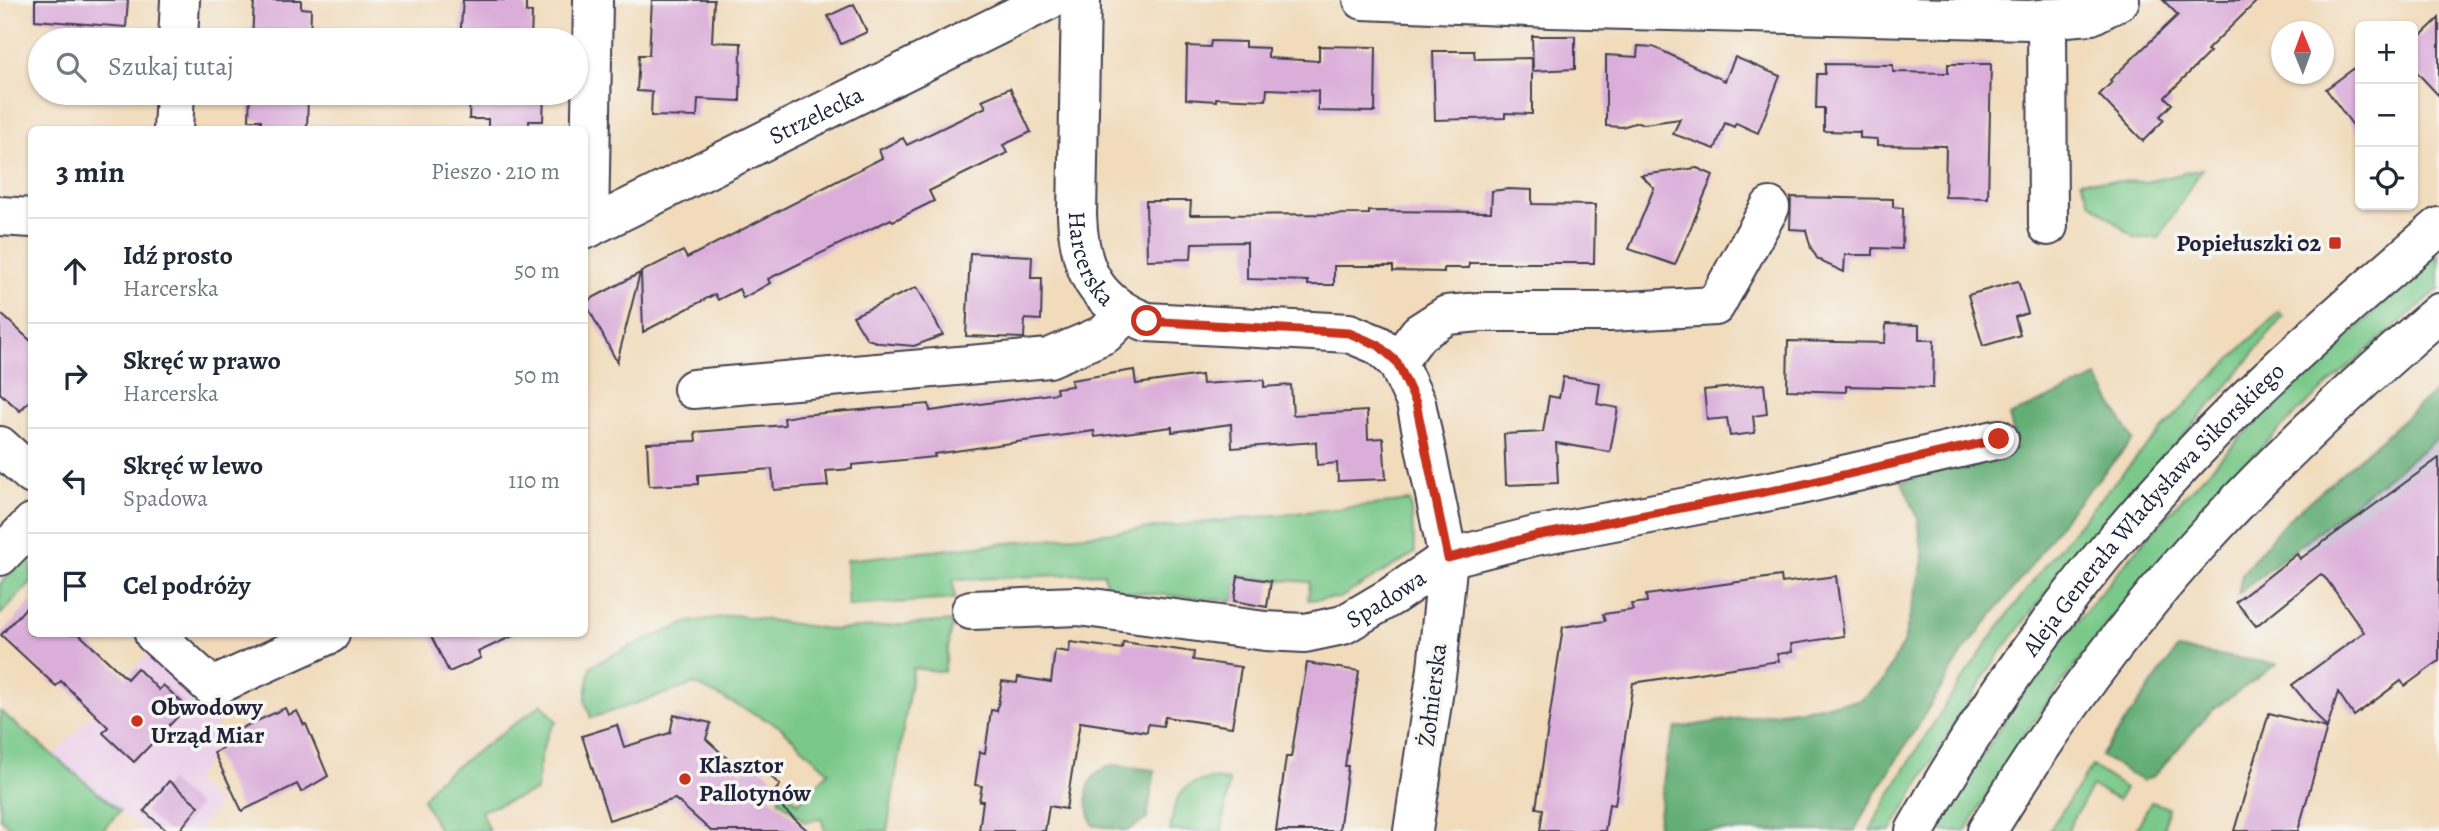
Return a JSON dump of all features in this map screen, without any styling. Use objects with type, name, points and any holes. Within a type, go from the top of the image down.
[{"type":"street","points":[[179,28],[180,0]]},
{"type":"street","points":[[588,191],[593,0]]},
{"type":"street","name":"Strzelecka","points":[[588,229],[1049,0]]},
{"type":"street","name":"Harcerska","points":[[1082,0],[1077,230],[1085,266],[1092,282],[1125,314],[1147,321],[1349,333],[1378,345],[1397,362],[1416,403],[1448,558]]},
{"type":"street","points":[[1363,0],[2029,20],[2091,15],[2120,0]]},
{"type":"street","points":[[2047,18],[2048,226]]},
{"type":"street","points":[[173,126],[174,105]]},
{"type":"street","points":[[1397,362],[1419,333],[1447,315],[1480,312],[1610,312],[1714,306],[1770,207]]},
{"type":"street","points":[[0,216],[28,218]]},
{"type":"street","name":"Aleja Generała Władysława Sikorskiego","points":[[1915,831],[1962,750],[2005,684],[2123,532],[2238,408],[2312,338],[2439,227]]},
{"type":"street","points":[[1987,831],[2026,768],[2086,683],[2193,551],[2257,481],[2324,415],[2439,313]]},
{"type":"street","points":[[693,389],[1049,358],[1105,334],[1125,314]]},
{"type":"street","name":"Spadowa","points":[[971,610],[1078,606],[1265,631],[1305,633],[1343,625],[1448,558],[1535,536],[1796,486],[1999,439]]},
{"type":"street","points":[[0,446],[28,471]]},
{"type":"street","points":[[0,555],[28,527]]},
{"type":"street","name":"Żołnierska","points":[[1413,831],[1437,669],[1448,558]]},
{"type":"street","points":[[157,637],[212,687],[323,637]]},
{"type":"shaded area","points":[[2439,437],[2439,585],[2351,613],[2301,546]]},
{"type":"shaded area","points":[[151,650],[218,714],[212,753],[193,782],[219,802],[199,831],[144,831],[54,755]]},
{"type":"green space","points":[[2202,169],[2159,238],[2135,238],[2090,202],[2081,180],[2146,182]]},
{"type":"green space","points":[[2439,255],[2439,289],[2301,410],[2225,486],[2162,557],[2073,668],[2011,755],[1966,831],[1937,831],[1989,745],[2045,661],[2138,549],[2219,460],[2304,376]]},
{"type":"green space","points":[[2279,312],[2283,316],[2225,389],[2068,564],[2000,653],[1891,831],[1870,831],[1907,765],[1969,669],[2049,560],[2183,407]]},
{"type":"green space","points":[[2097,377],[2133,440],[2066,515],[2031,566],[1964,651],[1855,831],[1657,831],[1667,753],[1676,728],[1860,700],[1883,681],[1904,641],[1923,560],[1918,518],[1902,482],[2017,448],[2009,416]]},
{"type":"green space","points":[[2439,389],[2439,437],[2238,594],[2242,574],[2284,523]]},
{"type":"green space","points":[[1410,501],[1415,553],[1340,598],[1308,600],[1310,582],[1239,576],[1234,601],[1107,590],[1104,573],[953,580],[955,599],[848,606],[846,560]]},
{"type":"green space","points":[[28,554],[28,585],[0,615],[0,584]]},
{"type":"green space","points":[[734,615],[834,630],[953,621],[944,672],[913,668],[887,831],[825,831],[821,818],[805,822],[778,799],[787,791],[798,803],[829,772],[779,726],[695,684],[591,718],[585,701],[591,666],[690,622]]},
{"type":"green space","points":[[2177,649],[2277,664],[2212,710],[2154,776],[2142,781],[2101,756]]},
{"type":"green space","points":[[542,704],[557,722],[544,744],[536,791],[481,811],[489,831],[439,831],[423,799],[436,781]]},
{"type":"green space","points":[[0,711],[120,811],[102,831],[14,831],[0,818]]},
{"type":"green space","points":[[1115,765],[1155,770],[1147,819],[1127,831],[1093,825],[1088,806],[1087,796],[1091,780],[1104,769]]},
{"type":"green space","points":[[2092,766],[2125,788],[2118,800],[2092,786],[2067,831],[2049,831]]},
{"type":"green space","points":[[1210,779],[1229,781],[1222,831],[1170,831],[1173,811],[1183,790]]},
{"type":"green space","points":[[2151,802],[2168,807],[2163,831],[2135,831]]},
{"type":"building","points":[[35,0],[128,0],[126,27],[35,20]]},
{"type":"building","points":[[254,0],[301,0],[301,8],[311,9],[310,28],[253,28]]},
{"type":"building","points":[[463,0],[526,0],[526,12],[532,12],[531,28],[461,28]]},
{"type":"building","points":[[652,0],[714,0],[712,42],[741,43],[740,101],[698,99],[697,117],[651,116],[652,92],[637,91],[639,55],[649,55]]},
{"type":"building","points":[[2163,0],[2258,0],[2207,50],[2210,52],[2165,97],[2172,104],[2160,116],[2164,120],[2143,141],[2099,95],[2112,82],[2110,80],[2178,15]]},
{"type":"building","points":[[854,4],[867,32],[841,44],[828,16]]},
{"type":"building","points":[[2439,18],[2439,96],[2418,73],[2418,38]]},
{"type":"building","points":[[1532,36],[1575,36],[1575,69],[1533,71]]},
{"type":"building","points":[[1211,41],[1245,42],[1245,47],[1268,48],[1268,58],[1319,61],[1319,46],[1376,47],[1375,112],[1318,111],[1318,91],[1267,89],[1266,100],[1186,99],[1187,46],[1210,47]]},
{"type":"building","points":[[1638,46],[1654,47],[1725,81],[1735,57],[1780,76],[1758,133],[1736,123],[1734,127],[1725,123],[1715,149],[1673,134],[1680,119],[1644,124],[1638,122],[1622,127],[1606,126],[1606,55],[1637,57]]},
{"type":"building","points":[[1433,51],[1474,51],[1475,59],[1532,58],[1532,114],[1505,113],[1505,118],[1435,120]]},
{"type":"building","points":[[1825,64],[1893,65],[1893,72],[1948,73],[1948,64],[1991,64],[1988,198],[1945,197],[1946,146],[1877,145],[1877,139],[1860,138],[1860,132],[1824,131],[1824,108],[1816,108],[1817,74],[1825,74]]},
{"type":"building","points":[[2355,68],[2355,128],[2326,89]]},
{"type":"building","points":[[1010,88],[1031,132],[1003,145],[1007,153],[929,191],[934,201],[768,279],[770,283],[743,298],[739,289],[718,300],[715,294],[643,332],[641,272],[683,251],[687,258],[882,158],[879,150],[903,138],[907,145],[986,107],[982,100]]},
{"type":"building","points":[[250,105],[308,105],[307,126],[261,126],[261,120],[249,120]]},
{"type":"building","points":[[470,105],[544,105],[543,121],[529,121],[529,126],[488,126],[488,119],[469,119]]},
{"type":"building","points":[[1697,168],[1713,175],[1675,265],[1629,249],[1654,188],[1641,175]]},
{"type":"building","points":[[1532,190],[1532,204],[1595,205],[1594,263],[1469,263],[1469,268],[1444,268],[1444,272],[1393,271],[1393,266],[1334,266],[1334,285],[1308,285],[1308,281],[1247,279],[1247,242],[1192,243],[1191,259],[1147,260],[1146,201],[1191,201],[1190,215],[1369,214],[1369,211],[1491,212],[1492,191]]},
{"type":"building","points":[[1791,197],[1893,199],[1893,207],[1903,208],[1902,249],[1873,248],[1873,255],[1845,255],[1844,272],[1824,263],[1811,248],[1806,230],[1790,229]]},
{"type":"building","points":[[970,253],[1032,256],[1031,278],[1042,278],[1041,320],[1025,319],[1024,338],[966,336]]},
{"type":"building","points":[[640,273],[617,362],[588,308],[588,300]]},
{"type":"building","points":[[2018,281],[2028,313],[2015,317],[2020,335],[1983,346],[1968,295]]},
{"type":"building","points":[[917,287],[943,335],[914,346],[867,339],[853,316]]},
{"type":"building","points":[[0,313],[28,338],[28,402],[20,411],[0,393]]},
{"type":"building","points":[[1886,324],[1919,325],[1919,340],[1934,340],[1933,388],[1846,386],[1846,392],[1787,390],[1788,341],[1885,343]]},
{"type":"building","points":[[1134,370],[1136,384],[1201,375],[1202,384],[1264,380],[1264,387],[1291,385],[1293,415],[1367,411],[1368,439],[1383,438],[1386,479],[1338,481],[1337,463],[1317,465],[1316,442],[1232,448],[1231,424],[1172,432],[1172,427],[1095,437],[1094,431],[934,454],[935,457],[852,465],[852,469],[826,471],[828,486],[774,490],[772,469],[698,475],[698,484],[649,486],[647,443],[696,441],[695,432],[785,425],[784,418],[801,415],[929,404],[930,411],[1057,393],[1056,388],[1072,386],[1071,380]]},
{"type":"building","points":[[1563,377],[1600,383],[1597,404],[1618,408],[1610,452],[1556,443],[1558,483],[1506,485],[1504,434],[1543,432],[1549,396],[1559,398]]},
{"type":"building","points":[[1764,384],[1767,414],[1753,416],[1755,433],[1730,436],[1727,418],[1707,420],[1704,390]]},
{"type":"building","points":[[2439,458],[2439,661],[2405,686],[2401,681],[2354,716],[2338,692],[2327,728],[2292,685],[2364,632],[2327,580],[2321,574],[2256,626],[2236,602],[2297,554],[2300,559]]},
{"type":"building","points":[[1238,576],[1271,581],[1267,607],[1234,601]]},
{"type":"building","points":[[1781,576],[1782,583],[1836,576],[1844,636],[1791,644],[1792,652],[1777,654],[1779,661],[1633,683],[1615,805],[1609,804],[1605,831],[1540,831],[1543,809],[1536,808],[1563,627],[1605,621],[1603,614],[1633,610],[1631,604],[1647,602],[1646,595]]},
{"type":"building","points":[[28,605],[28,637],[82,637],[127,679],[137,668],[159,690],[163,685],[187,707],[134,762],[103,733],[108,727],[61,681],[56,686],[1,635]]},
{"type":"building","points":[[432,637],[510,637],[478,652],[481,658],[449,672]]},
{"type":"building","points":[[1070,642],[1122,649],[1123,642],[1194,652],[1193,660],[1241,667],[1232,727],[1165,717],[1163,726],[1148,724],[1147,732],[1080,722],[1066,809],[1049,806],[1045,831],[979,831],[982,786],[975,785],[980,752],[985,753],[991,710],[997,711],[1002,681],[1017,683],[1018,677],[1051,682],[1055,650],[1069,652]]},
{"type":"building","points":[[1307,663],[1359,671],[1345,766],[1348,766],[1339,831],[1276,831],[1286,757],[1291,757]]},
{"type":"building","points":[[285,708],[288,715],[297,711],[304,725],[306,724],[328,776],[301,792],[297,784],[242,811],[214,753],[222,748],[218,739]]},
{"type":"building","points":[[2269,713],[2327,728],[2298,831],[2234,831]]},
{"type":"building","name":"Klasztor Pallotynów","points":[[674,715],[711,723],[706,739],[742,772],[752,759],[780,785],[770,797],[808,831],[711,831],[675,799],[609,820],[582,736],[617,725],[624,747],[670,733]]},
{"type":"building","points":[[169,781],[199,806],[179,831],[167,831],[144,811]]},
{"type":"place","name":"Popiełuszki 02","points":[[2335,243]]},
{"type":"place","name":"Obwodowy Urząd Miar","points":[[137,721]]},
{"type":"place","name":"Klasztor Pallotynów","points":[[685,779]]},
{"type":"route","points":[[1147,321],[1349,333],[1378,345],[1397,362],[1416,403],[1448,558],[1535,536],[1796,486],[1999,439]]}]
